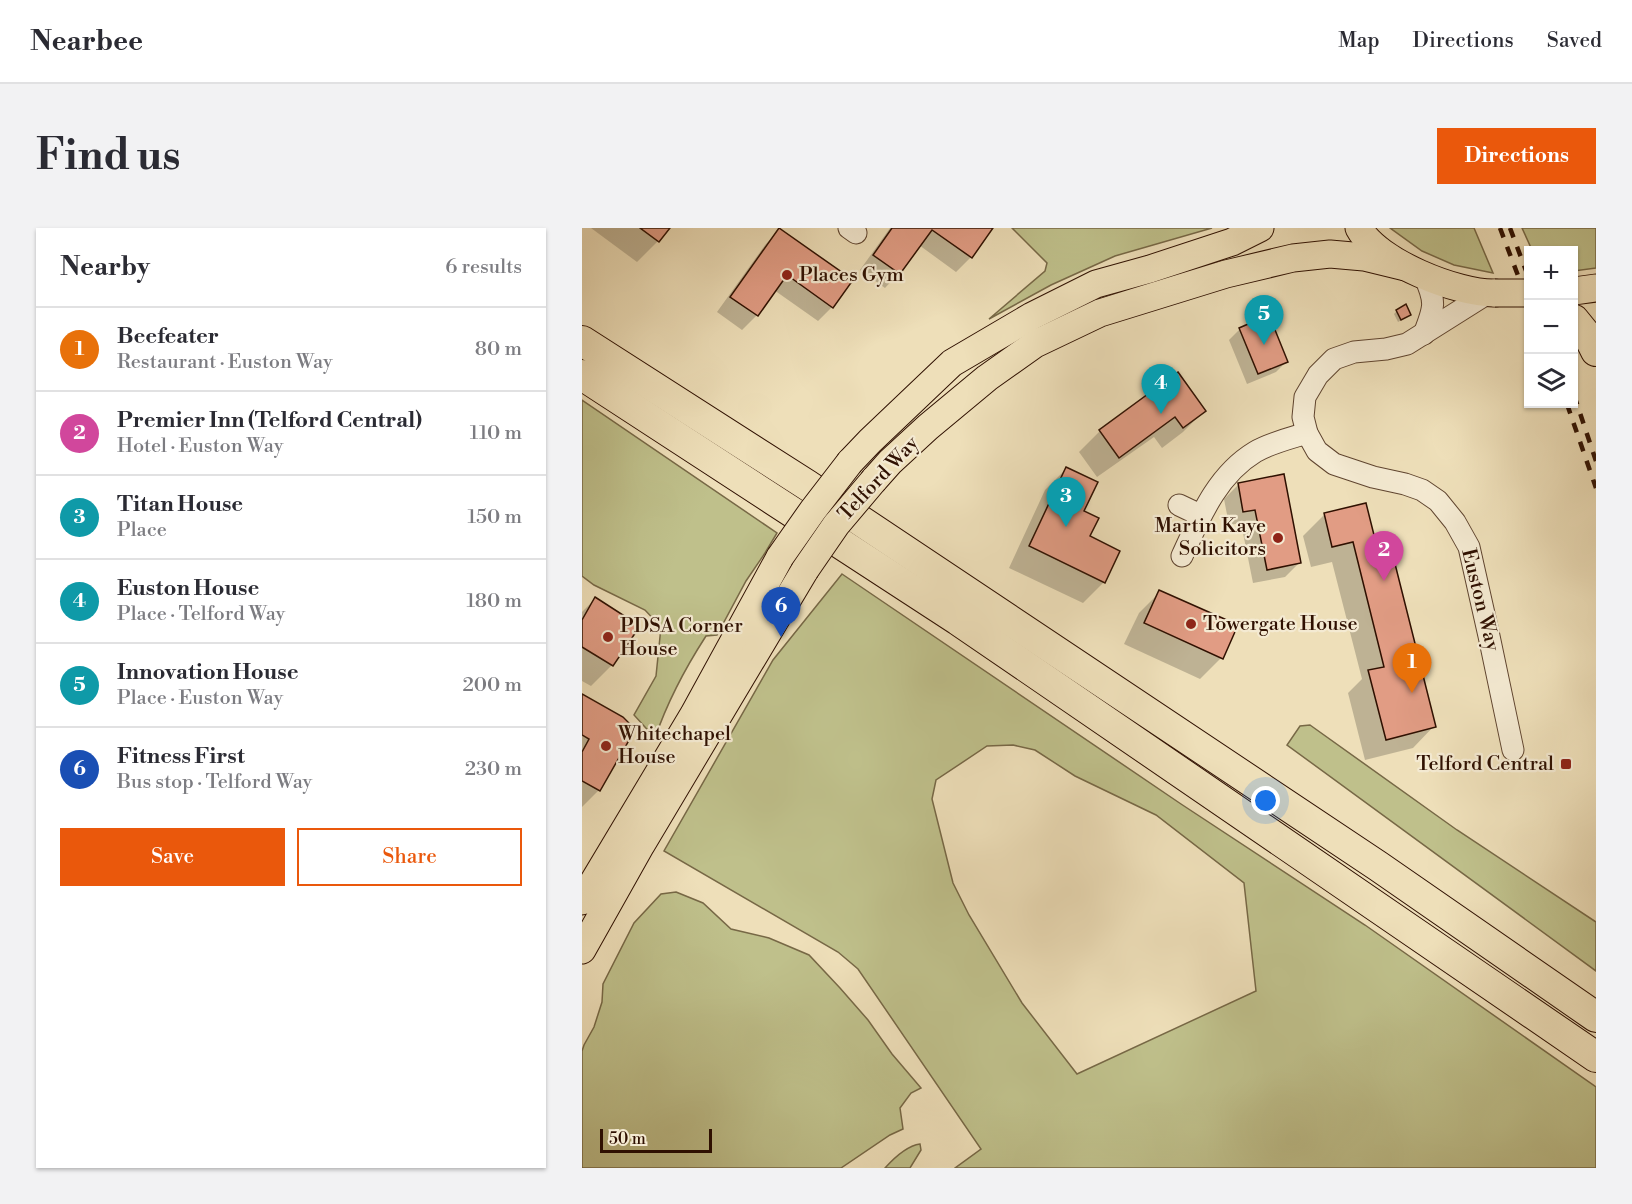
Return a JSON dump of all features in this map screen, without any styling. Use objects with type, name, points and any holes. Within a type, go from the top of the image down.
[{"type":"highway","points":[[1578,325],[1596,351]]},
{"type":"highway","points":[[582,341],[807,485],[1378,866],[1596,1017]]},
{"type":"highway","points":[[582,375],[958,620],[1596,1057]]},
{"type":"main road","name":"Telford Way","points":[[582,902],[694,714],[780,557],[850,462],[952,363],[1032,316],[1096,284],[1232,242],[1260,228]]},
{"type":"main road","points":[[1359,228],[1362,235],[1383,253],[1415,271],[1454,285],[1492,293],[1524,293]]},
{"type":"main road","name":"Telford Way","points":[[582,950],[641,845],[805,570],[836,525],[897,455],[987,378],[1035,344],[1100,313],[1226,274],[1293,258],[1330,254],[1364,257],[1415,271]]},
{"type":"street","points":[[1415,271],[1432,294],[1432,315],[1424,334]]},
{"type":"street","points":[[1182,556],[1200,515],[1211,497],[1238,465],[1257,451],[1307,433],[1304,417],[1305,397],[1318,375],[1334,359],[1354,352],[1386,349],[1407,344],[1492,293]]},
{"type":"street","name":"Euston Way","points":[[1307,433],[1317,451],[1334,464],[1422,490],[1438,501],[1455,522],[1469,547],[1513,750]]},
{"type":"street","points":[[1179,505],[1200,515]]},
{"type":"green space","points":[[1012,228],[1212,228],[1115,256],[1051,285],[989,319],[1045,271],[1047,263]]},
{"type":"green space","points":[[1390,228],[1474,228],[1493,273],[1454,265],[1422,251]]},
{"type":"green space","points":[[1522,228],[1596,228],[1596,268],[1578,270],[1578,246],[1530,246]]},
{"type":"green space","points":[[582,400],[777,533],[746,581],[717,635],[706,636],[691,661],[671,698],[655,738],[634,715],[656,676],[661,627],[645,610],[594,585],[582,576]]},
{"type":"green space","points":[[842,574],[1181,804],[1365,925],[1596,1087],[1596,1168],[955,1168],[981,1149],[858,969],[838,952],[664,851],[773,660]],"holes":[[[1013,745],[1035,750],[1075,776],[1156,815],[1244,883],[1256,991],[1077,1074],[1022,1003],[969,915],[953,883],[932,799],[936,780],[987,746]]]},
{"type":"green space","points":[[1310,725],[1457,830],[1596,922],[1596,971],[1287,745],[1300,726]]},
{"type":"green space","points":[[676,892],[703,903],[731,929],[769,938],[809,955],[868,1020],[892,1054],[921,1088],[911,1093],[900,1108],[903,1129],[890,1135],[841,1168],[582,1168],[582,1051],[594,1027],[602,1002],[603,984],[634,923],[661,894]]},
{"type":"green space","points":[[920,1144],[921,1150],[910,1168],[885,1168],[905,1150]]},
{"type":"building","points":[[640,228],[670,228],[659,242]]},
{"type":"building","points":[[779,228],[853,280],[833,308],[787,275],[758,316],[730,297]]},
{"type":"building","points":[[892,228],[993,228],[972,258],[932,230],[900,274],[873,255]]},
{"type":"building","points":[[1406,304],[1411,315],[1401,320],[1396,310]]},
{"type":"building","points":[[1269,315],[1288,362],[1258,374],[1239,328]]},
{"type":"building","points":[[1178,372],[1206,411],[1183,428],[1175,417],[1119,458],[1099,430]]},
{"type":"building","points":[[1066,467],[1098,482],[1084,511],[1099,518],[1090,536],[1120,551],[1105,583],[1029,546]]},
{"type":"building","name":"Martin Kaye Solicitors","points":[[1284,474],[1301,563],[1267,570],[1255,510],[1243,512],[1238,483]]},
{"type":"building","points":[[1366,503],[1375,539],[1388,536],[1436,727],[1386,740],[1368,670],[1384,667],[1353,542],[1332,547],[1324,513]]},
{"type":"building","name":"Towergate House","points":[[1159,590],[1238,625],[1223,659],[1144,623]]},
{"type":"building","name":"PDSA Corner House","points":[[595,597],[640,626],[613,666],[582,647],[582,620]]},
{"type":"building","name":"Whitechapel House","points":[[582,694],[623,717],[631,725],[632,735],[600,791],[582,781],[582,752],[589,739],[582,735]]},
{"type":"railway","points":[[1500,228],[1527,300]]},
{"type":"railway","points":[[1510,228],[1524,265]]},
{"type":"railway","points":[[1578,407],[1596,461]]},
{"type":"railway","points":[[1568,408],[1596,488]]},
{"type":"place","name":"Places Gym","points":[[787,275]]},
{"type":"place","name":"Innovation House","points":[[1264,345]]},
{"type":"place","name":"Euston House","points":[[1161,414]]},
{"type":"place","name":"Titan House","points":[[1066,527]]},
{"type":"place","name":"Martin Kaye Solicitors","points":[[1278,538]]},
{"type":"place","name":"Premier Inn (Telford Central)","points":[[1384,581]]},
{"type":"place","name":"Towergate House","points":[[1191,624]]},
{"type":"place","name":"PDSA Corner House","points":[[608,637]]},
{"type":"place","name":"Fitness First","points":[[781,637]]},
{"type":"place","name":"Beefeater","points":[[1412,693]]},
{"type":"place","name":"Whitechapel House","points":[[606,746]]},
{"type":"place","name":"Telford Central","points":[[1566,764]]}]
